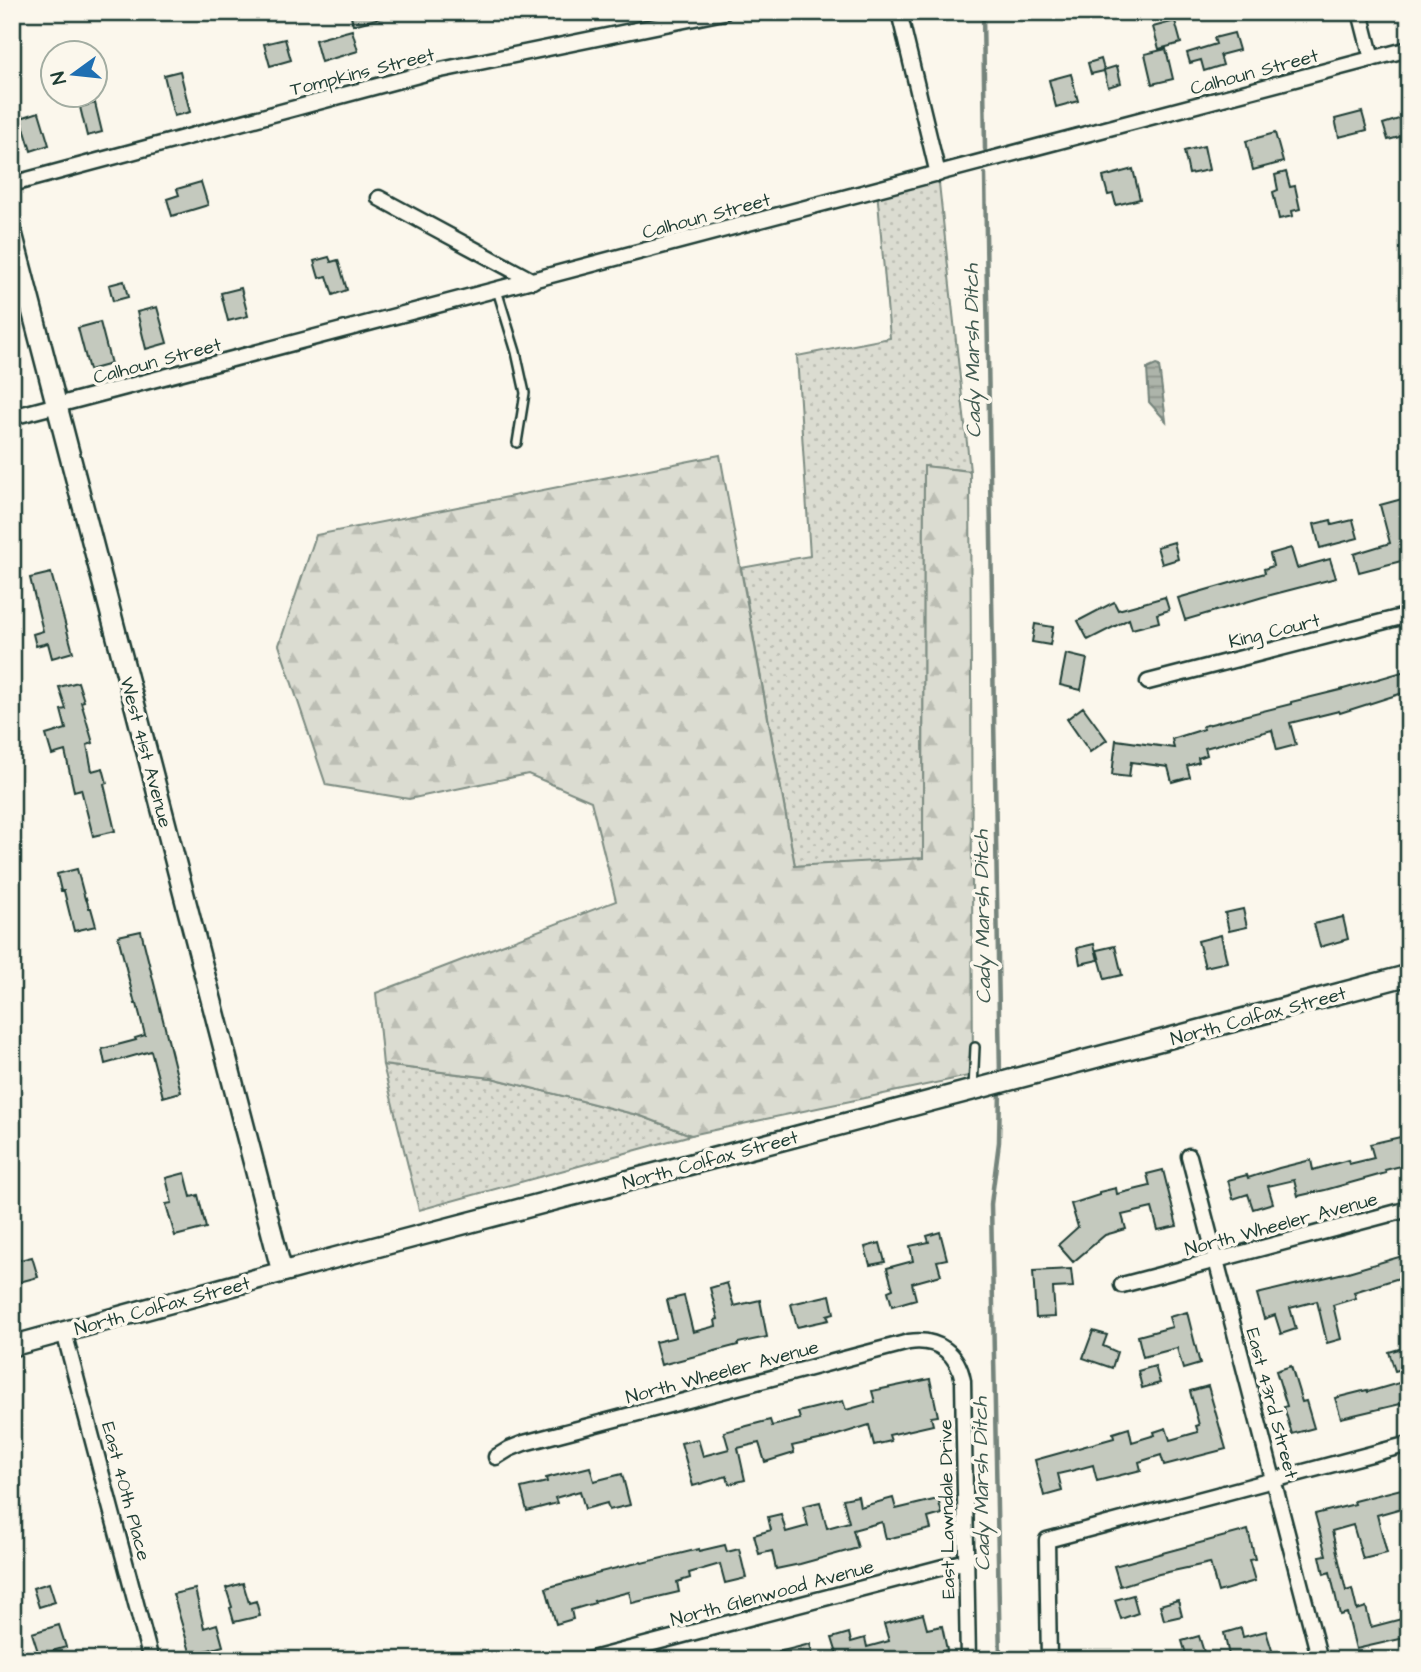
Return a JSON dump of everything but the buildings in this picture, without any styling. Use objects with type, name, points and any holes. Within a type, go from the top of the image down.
[{"type":"street","name":"Tompkins Street","points":[[12,184],[426,73],[724,12]]},
{"type":"street","points":[[899,12],[938,174]]},
{"type":"street","points":[[1360,12],[1372,59]]},
{"type":"street","name":"Calhoun Street","points":[[12,417],[1409,49]]},
{"type":"street","points":[[379,198],[533,281]]},
{"type":"street","name":"West 41st Avenue","points":[[12,233],[282,1272]]},
{"type":"street","name":"King Court","points":[[1149,682],[1409,615]]},
{"type":"street","name":"North Colfax Street","points":[[12,1346],[952,1095],[973,1082],[1023,1077],[1409,975]]},
{"type":"street","name":"East 43rd Street","points":[[1189,1156],[1320,1660]]},
{"type":"street","name":"North Wheeler Avenue","points":[[1122,1285],[1409,1209]]},
{"type":"street","name":"East 40th Place","points":[[64,1332],[152,1660]]},
{"type":"street","name":"North Wheeler Avenue","points":[[496,1457],[516,1445],[909,1342],[926,1341],[934,1344],[949,1352],[955,1360]]},
{"type":"street","name":"East Lawndale Drive","points":[[955,1360],[962,1381],[968,1660]]},
{"type":"street","points":[[1049,1660],[1047,1540],[1409,1444]]},
{"type":"street","name":"North Glenwood Avenue","points":[[588,1660],[966,1561]]},
{"type":"lane","points":[[497,290],[525,393],[517,443]]},
{"type":"lane","points":[[973,1082],[975,1047]]},
{"type":"green space","points":[[938,174],[970,471],[924,466],[923,859],[795,866],[741,568],[810,556],[797,356],[890,338],[877,190]]},
{"type":"green space","points":[[720,455],[795,866],[923,858],[924,466],[970,471],[973,1075],[691,1135],[641,1116],[492,1078],[383,1065],[376,993],[616,901],[591,801],[528,774],[409,799],[326,785],[279,645],[316,535]]},
{"type":"green space","points":[[383,1065],[492,1078],[641,1116],[691,1135],[419,1210]]},
{"type":"shaded area","points":[[1159,366],[1166,421],[1149,402],[1147,369]]},
{"type":"waterway","name":"Cady Marsh Ditch","points":[[983,12],[985,149]]},
{"type":"waterway","name":"Cady Marsh Ditch","points":[[985,174],[1000,1076]]},
{"type":"waterway","name":"Cady Marsh Ditch","points":[[1000,1089],[999,1142],[991,1204],[1000,1660]]}]
